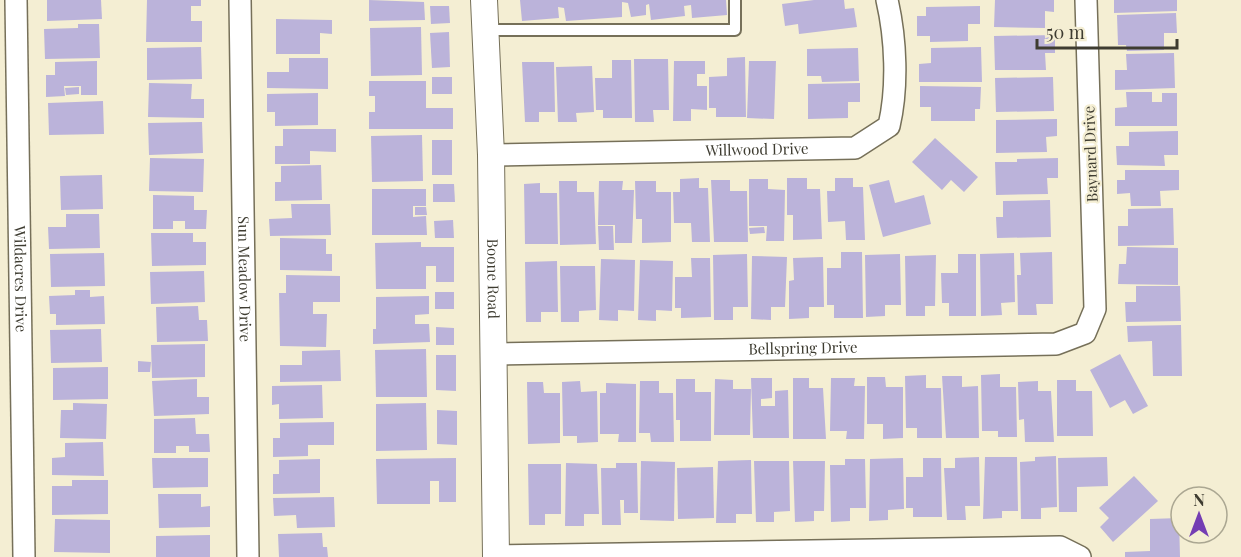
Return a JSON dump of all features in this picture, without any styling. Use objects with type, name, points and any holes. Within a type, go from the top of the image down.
[{"type":"street","name":"Wildacres Drive","points":[[16,0],[24,557]]},
{"type":"street","name":"Sun Meadow Drive","points":[[240,0],[248,557]]},
{"type":"street","name":"Boone Road","points":[[484,0],[491,155],[495,556]]},
{"type":"street","name":"Willwood Drive","points":[[491,155],[855,148],[889,126],[896,99],[887,0]]},
{"type":"street","name":"Baynard Drive","points":[[1086,0],[1095,309]]},
{"type":"street","name":"Bellspring Drive","points":[[493,354],[1056,344],[1085,333],[1095,309]]},
{"type":"street","points":[[495,556],[1060,547],[1080,557]]},
{"type":"lane","points":[[484,30],[735,30],[735,0]]},
{"type":"building","points":[[47,0],[101,0],[102,19],[47,21]]},
{"type":"building","points":[[147,0],[201,0],[201,6],[191,6],[191,21],[202,21],[202,42],[146,42]]},
{"type":"building","points":[[369,0],[424,2],[425,20],[369,21]]},
{"type":"building","points":[[520,0],[726,0],[727,15],[692,18],[691,5],[684,6],[685,16],[651,20],[649,4],[646,5],[646,15],[631,17],[628,3],[622,2],[622,17],[566,21],[564,8],[558,7],[559,18],[522,21]]},
{"type":"building","points":[[814,0],[844,0],[845,9],[854,8],[857,27],[799,34],[798,24],[785,26],[782,4]]},
{"type":"building","points":[[995,0],[1054,0],[1054,12],[1045,11],[1045,28],[994,27]]},
{"type":"building","points":[[1114,0],[1177,0],[1177,11],[1114,13]]},
{"type":"building","points":[[430,6],[449,6],[450,23],[431,24]]},
{"type":"building","points":[[980,6],[980,24],[968,24],[968,41],[930,42],[930,36],[917,36],[917,16],[926,16],[926,7]]},
{"type":"building","points":[[1176,13],[1177,33],[1164,33],[1164,50],[1127,51],[1126,45],[1118,45],[1117,15]]},
{"type":"building","points":[[276,19],[332,20],[332,34],[320,33],[320,54],[276,54]]},
{"type":"building","points":[[78,24],[99,24],[100,58],[45,59],[44,29],[78,28]]},
{"type":"building","points":[[421,27],[422,75],[371,76],[370,28]]},
{"type":"building","points":[[449,32],[450,67],[432,68],[430,33]]},
{"type":"building","points":[[1055,35],[1055,53],[1045,53],[1046,70],[995,70],[994,36]]},
{"type":"building","points":[[201,47],[202,79],[147,80],[147,48]]},
{"type":"building","points":[[981,47],[982,82],[919,82],[919,64],[931,63],[931,48]]},
{"type":"building","points":[[858,48],[859,81],[822,82],[821,76],[807,76],[807,49]]},
{"type":"building","points":[[1174,53],[1175,88],[1115,90],[1115,70],[1127,70],[1126,54]]},
{"type":"building","points":[[745,57],[746,117],[716,117],[716,108],[709,108],[709,77],[727,76],[727,58]]},
{"type":"building","points":[[289,58],[328,58],[328,89],[267,88],[267,72],[289,72]]},
{"type":"building","points":[[634,59],[668,59],[669,110],[653,110],[654,122],[635,122]]},
{"type":"building","points":[[612,60],[631,60],[632,118],[603,118],[603,110],[596,110],[595,78],[612,78]]},
{"type":"building","points":[[97,61],[97,95],[81,95],[81,86],[64,86],[65,96],[46,97],[46,75],[55,75],[55,62]]},
{"type":"building","points":[[674,61],[705,61],[705,74],[697,74],[697,86],[707,86],[707,110],[691,109],[691,121],[673,121]]},
{"type":"building","points":[[749,61],[776,61],[774,119],[747,118]]},
{"type":"building","points":[[522,62],[554,62],[555,112],[539,112],[539,122],[525,122]]},
{"type":"building","points":[[592,66],[594,112],[576,113],[577,122],[558,122],[556,67]]},
{"type":"building","points":[[432,77],[452,77],[452,94],[432,94]]},
{"type":"building","points":[[1053,77],[1054,111],[996,112],[995,78]]},
{"type":"building","points":[[369,81],[426,81],[426,108],[453,108],[453,129],[369,129],[369,112],[375,112],[375,96],[369,96]]},
{"type":"building","points":[[149,83],[192,84],[191,99],[204,99],[204,118],[148,117]]},
{"type":"building","points":[[860,83],[860,102],[848,102],[848,118],[808,119],[808,84]]},
{"type":"building","points":[[920,86],[981,87],[980,109],[975,109],[975,121],[931,121],[931,107],[920,107]]},
{"type":"building","points":[[79,87],[79,94],[66,95],[65,88]]},
{"type":"building","points":[[1126,92],[1152,92],[1152,102],[1162,102],[1162,93],[1177,93],[1177,126],[1115,126],[1115,108],[1127,107]]},
{"type":"building","points":[[318,93],[318,125],[275,126],[275,112],[267,112],[267,94]]},
{"type":"building","points":[[103,101],[104,134],[49,135],[48,103]]},
{"type":"building","points":[[1057,119],[1057,136],[1046,137],[1047,152],[996,153],[996,120]]},
{"type":"building","points":[[202,122],[203,153],[149,155],[148,123]]},
{"type":"building","points":[[283,129],[336,129],[336,152],[310,151],[310,164],[275,164],[275,146],[283,146]]},
{"type":"building","points":[[1178,131],[1178,155],[1164,155],[1165,166],[1117,165],[1116,146],[1129,146],[1129,132]]},
{"type":"building","points":[[422,135],[423,181],[372,182],[371,136]]},
{"type":"building","points":[[935,138],[978,177],[964,192],[951,180],[942,190],[912,162]]},
{"type":"building","points":[[432,140],[452,140],[452,175],[432,175]]},
{"type":"building","points":[[150,158],[204,159],[203,192],[149,191]]},
{"type":"building","points":[[1058,158],[1058,178],[1047,178],[1048,194],[996,195],[995,162]]},
{"type":"building","points":[[321,165],[322,200],[275,201],[275,182],[281,182],[281,166]]},
{"type":"building","points":[[1125,170],[1179,170],[1179,190],[1160,191],[1161,206],[1131,206],[1130,193],[1117,194],[1117,180],[1125,180]]},
{"type":"building","points":[[102,175],[103,209],[61,210],[60,176]]},
{"type":"building","points":[[699,178],[699,188],[708,188],[710,242],[692,242],[691,223],[674,223],[673,192],[680,192],[680,179]]},
{"type":"building","points":[[787,178],[807,178],[807,189],[820,189],[822,239],[793,240],[793,215],[787,215]]},
{"type":"building","points":[[835,178],[853,178],[853,187],[863,187],[865,240],[846,240],[845,221],[828,222],[827,191],[835,191]]},
{"type":"building","points":[[749,179],[768,179],[768,189],[785,190],[784,241],[766,241],[767,226],[749,226]]},
{"type":"building","points":[[711,180],[730,180],[730,191],[747,191],[748,242],[714,242]]},
{"type":"building","points":[[889,180],[895,203],[924,195],[931,224],[883,237],[869,185]]},
{"type":"building","points":[[559,181],[577,181],[577,192],[594,192],[596,244],[560,245]]},
{"type":"building","points":[[599,181],[623,181],[622,190],[634,190],[632,243],[615,243],[615,225],[598,225]]},
{"type":"building","points":[[635,181],[656,181],[656,192],[671,192],[671,242],[642,243],[642,219],[636,219]]},
{"type":"building","points":[[540,183],[540,193],[557,193],[558,244],[525,244],[524,184]]},
{"type":"building","points":[[433,184],[454,184],[455,202],[433,202]]},
{"type":"building","points":[[372,189],[426,189],[426,206],[413,206],[413,217],[426,216],[427,235],[372,235]]},
{"type":"building","points":[[153,195],[194,196],[194,210],[207,210],[206,229],[185,229],[185,221],[173,221],[173,229],[153,229]]},
{"type":"building","points":[[1050,200],[1051,237],[997,238],[996,217],[1003,217],[1003,201]]},
{"type":"building","points":[[291,204],[330,204],[331,235],[270,236],[269,219],[292,218]]},
{"type":"building","points":[[415,207],[426,207],[427,215],[415,215]]},
{"type":"building","points":[[1173,208],[1174,245],[1118,246],[1118,226],[1128,226],[1128,209]]},
{"type":"building","points":[[66,214],[99,214],[100,248],[49,249],[48,227],[66,227]]},
{"type":"building","points":[[453,220],[454,238],[435,238],[434,221]]},
{"type":"building","points":[[598,226],[613,226],[614,250],[599,250]]},
{"type":"building","points":[[764,227],[765,233],[750,234],[749,228]]},
{"type":"building","points":[[151,233],[193,233],[193,242],[206,242],[206,265],[152,266]]},
{"type":"building","points":[[280,238],[326,239],[326,254],[332,254],[332,271],[280,270]]},
{"type":"building","points":[[421,242],[421,247],[454,247],[454,282],[436,282],[436,266],[426,266],[426,289],[376,289],[375,243]]},
{"type":"building","points":[[1127,247],[1178,248],[1178,285],[1118,284],[1119,264],[1126,264]]},
{"type":"building","points":[[841,252],[862,252],[863,318],[834,318],[834,305],[827,305],[827,268],[841,268]]},
{"type":"building","points":[[1052,252],[1053,304],[1036,304],[1037,315],[1018,315],[1017,275],[1021,275],[1020,253]]},
{"type":"building","points":[[104,253],[105,286],[51,287],[50,254]]},
{"type":"building","points":[[1014,253],[1015,302],[1001,303],[1002,315],[981,316],[980,254]]},
{"type":"building","points":[[747,254],[748,307],[733,307],[733,320],[714,320],[713,255]]},
{"type":"building","points":[[900,254],[901,305],[885,305],[885,316],[866,317],[865,255]]},
{"type":"building","points":[[958,254],[976,254],[976,316],[949,316],[949,303],[942,303],[941,273],[958,273]]},
{"type":"building","points":[[936,255],[935,306],[925,306],[925,316],[906,316],[905,256]]},
{"type":"building","points":[[752,256],[787,257],[785,307],[771,307],[771,320],[751,319]]},
{"type":"building","points":[[823,257],[824,307],[809,307],[809,318],[789,319],[789,281],[794,280],[793,258]]},
{"type":"building","points":[[691,258],[710,258],[711,317],[681,318],[681,308],[675,308],[675,277],[692,277]]},
{"type":"building","points":[[601,259],[635,260],[634,311],[618,310],[618,321],[599,320]]},
{"type":"building","points":[[640,260],[673,261],[672,311],[656,310],[656,321],[638,320]]},
{"type":"building","points":[[557,261],[558,312],[541,312],[541,322],[526,322],[525,262]]},
{"type":"building","points":[[560,266],[595,266],[596,310],[579,311],[579,322],[561,322]]},
{"type":"building","points":[[204,271],[205,302],[151,304],[150,272]]},
{"type":"building","points":[[286,275],[340,276],[340,302],[313,302],[313,314],[327,314],[326,347],[280,346],[279,293],[286,293]]},
{"type":"building","points":[[1136,286],[1180,286],[1181,321],[1126,322],[1125,302],[1136,302]]},
{"type":"building","points":[[75,290],[90,290],[90,297],[104,296],[105,324],[56,325],[56,314],[50,314],[49,296],[75,295]]},
{"type":"building","points":[[435,292],[454,292],[454,309],[435,309]]},
{"type":"building","points":[[429,296],[429,314],[415,315],[415,324],[429,324],[430,342],[373,344],[373,329],[376,329],[376,297]]},
{"type":"building","points":[[198,306],[199,320],[207,320],[208,341],[157,342],[156,307]]},
{"type":"building","points":[[1181,325],[1182,376],[1153,376],[1152,341],[1128,342],[1127,326]]},
{"type":"building","points":[[436,327],[454,328],[454,345],[436,345]]},
{"type":"building","points":[[101,329],[102,362],[51,363],[50,330]]},
{"type":"building","points":[[205,344],[205,377],[152,378],[151,345]]},
{"type":"building","points":[[426,349],[427,397],[376,397],[375,350]]},
{"type":"building","points":[[340,350],[341,381],[280,382],[280,365],[302,365],[302,351]]},
{"type":"building","points":[[1120,354],[1148,406],[1133,414],[1125,400],[1110,408],[1090,370]]},
{"type":"building","points":[[436,355],[456,355],[456,391],[436,390]]},
{"type":"building","points":[[138,361],[151,362],[150,372],[138,372]]},
{"type":"building","points":[[108,367],[108,399],[53,400],[53,368]]},
{"type":"building","points":[[1000,374],[1000,387],[1016,387],[1017,437],[998,437],[998,431],[982,431],[981,375]]},
{"type":"building","points":[[926,375],[926,388],[941,388],[942,438],[917,438],[917,428],[906,428],[905,376]]},
{"type":"building","points":[[942,376],[962,376],[962,387],[978,386],[979,438],[946,438]]},
{"type":"building","points":[[867,377],[885,377],[886,387],[903,387],[903,438],[883,439],[883,424],[867,424]]},
{"type":"building","points":[[751,378],[772,378],[772,398],[761,399],[761,406],[775,406],[775,391],[788,390],[789,438],[753,438]]},
{"type":"building","points":[[793,378],[809,378],[809,388],[823,388],[826,439],[793,439]]},
{"type":"building","points":[[831,378],[855,378],[854,386],[865,386],[864,439],[846,439],[847,431],[830,431]]},
{"type":"building","points":[[197,379],[197,397],[209,397],[209,414],[154,416],[152,381]]},
{"type":"building","points":[[676,379],[695,379],[695,392],[711,392],[711,441],[680,441],[680,420],[676,420]]},
{"type":"building","points":[[715,379],[733,380],[733,389],[751,389],[750,435],[714,435]]},
{"type":"building","points":[[1057,380],[1076,380],[1076,391],[1092,391],[1093,436],[1057,436]]},
{"type":"building","points":[[580,381],[581,392],[597,391],[598,442],[577,443],[577,436],[563,436],[562,382]]},
{"type":"building","points":[[640,381],[659,381],[659,393],[673,393],[674,442],[651,442],[650,433],[639,433]]},
{"type":"building","points":[[1038,381],[1038,391],[1051,391],[1054,442],[1025,442],[1024,419],[1019,420],[1018,382]]},
{"type":"building","points":[[527,382],[543,382],[544,393],[560,393],[560,443],[528,444]]},
{"type":"building","points":[[606,383],[636,384],[636,442],[618,442],[619,434],[600,434],[600,393],[606,393]]},
{"type":"building","points":[[322,385],[323,418],[279,419],[279,404],[272,405],[272,386]]},
{"type":"building","points":[[73,403],[107,404],[106,439],[60,438],[61,410],[73,410]]},
{"type":"building","points":[[426,403],[427,450],[376,451],[376,404]]},
{"type":"building","points":[[437,410],[457,411],[457,445],[437,444]]},
{"type":"building","points":[[195,418],[196,434],[209,434],[210,452],[189,452],[189,446],[176,446],[176,453],[154,453],[154,419]]},
{"type":"building","points":[[334,422],[334,445],[308,445],[308,456],[273,457],[273,438],[280,438],[280,423]]},
{"type":"building","points":[[103,442],[104,476],[52,475],[52,458],[65,457],[65,443]]},
{"type":"building","points":[[1056,456],[1057,507],[1041,508],[1041,519],[1021,519],[1020,462],[1035,461],[1035,457]]},
{"type":"building","points":[[979,457],[980,506],[965,506],[966,520],[947,520],[944,468],[955,468],[955,458]]},
{"type":"building","points":[[985,457],[1017,457],[1018,511],[1002,511],[1002,518],[983,519]]},
{"type":"building","points":[[1107,457],[1108,486],[1077,487],[1077,512],[1059,512],[1058,458]]},
{"type":"building","points":[[152,458],[208,458],[208,487],[153,488]]},
{"type":"building","points":[[456,458],[456,502],[439,502],[439,481],[430,481],[430,504],[377,504],[376,459]]},
{"type":"building","points":[[903,458],[904,509],[888,510],[888,520],[869,521],[870,459]]},
{"type":"building","points":[[923,458],[941,458],[942,517],[913,517],[913,508],[906,508],[906,477],[923,477]]},
{"type":"building","points":[[320,459],[320,493],[273,494],[273,474],[279,474],[279,460]]},
{"type":"building","points":[[845,459],[865,459],[866,508],[850,508],[850,521],[831,522],[830,465],[845,465]]},
{"type":"building","points":[[751,460],[752,514],[736,514],[736,523],[716,523],[718,461]]},
{"type":"building","points":[[641,461],[675,462],[674,521],[640,520]]},
{"type":"building","points":[[754,461],[789,461],[790,511],[774,512],[774,522],[756,522]]},
{"type":"building","points":[[793,461],[825,461],[824,511],[814,511],[814,521],[795,522]]},
{"type":"building","points":[[566,463],[597,464],[599,514],[584,514],[584,526],[565,526]]},
{"type":"building","points":[[616,463],[637,463],[638,513],[624,513],[624,500],[620,500],[621,525],[602,525],[601,468],[616,468]]},
{"type":"building","points":[[528,464],[561,464],[561,514],[545,514],[545,525],[529,525]]},
{"type":"building","points":[[713,467],[714,518],[678,519],[677,468]]},
{"type":"building","points":[[1134,476],[1158,501],[1113,542],[1100,527],[1109,518],[1099,508]]},
{"type":"building","points":[[72,480],[108,480],[108,514],[52,515],[52,486],[72,486]]},
{"type":"building","points":[[158,494],[201,494],[201,507],[210,506],[210,527],[159,528]]},
{"type":"building","points":[[334,497],[335,527],[297,528],[296,515],[274,516],[273,498]]},
{"type":"building","points":[[1169,518],[1169,545],[1180,545],[1180,557],[1125,557],[1125,552],[1150,551],[1150,519]]},
{"type":"building","points":[[55,519],[110,520],[110,553],[54,552]]},
{"type":"building","points":[[322,533],[323,547],[327,547],[328,557],[279,557],[278,534]]},
{"type":"building","points":[[210,535],[210,557],[156,557],[156,536]]}]
